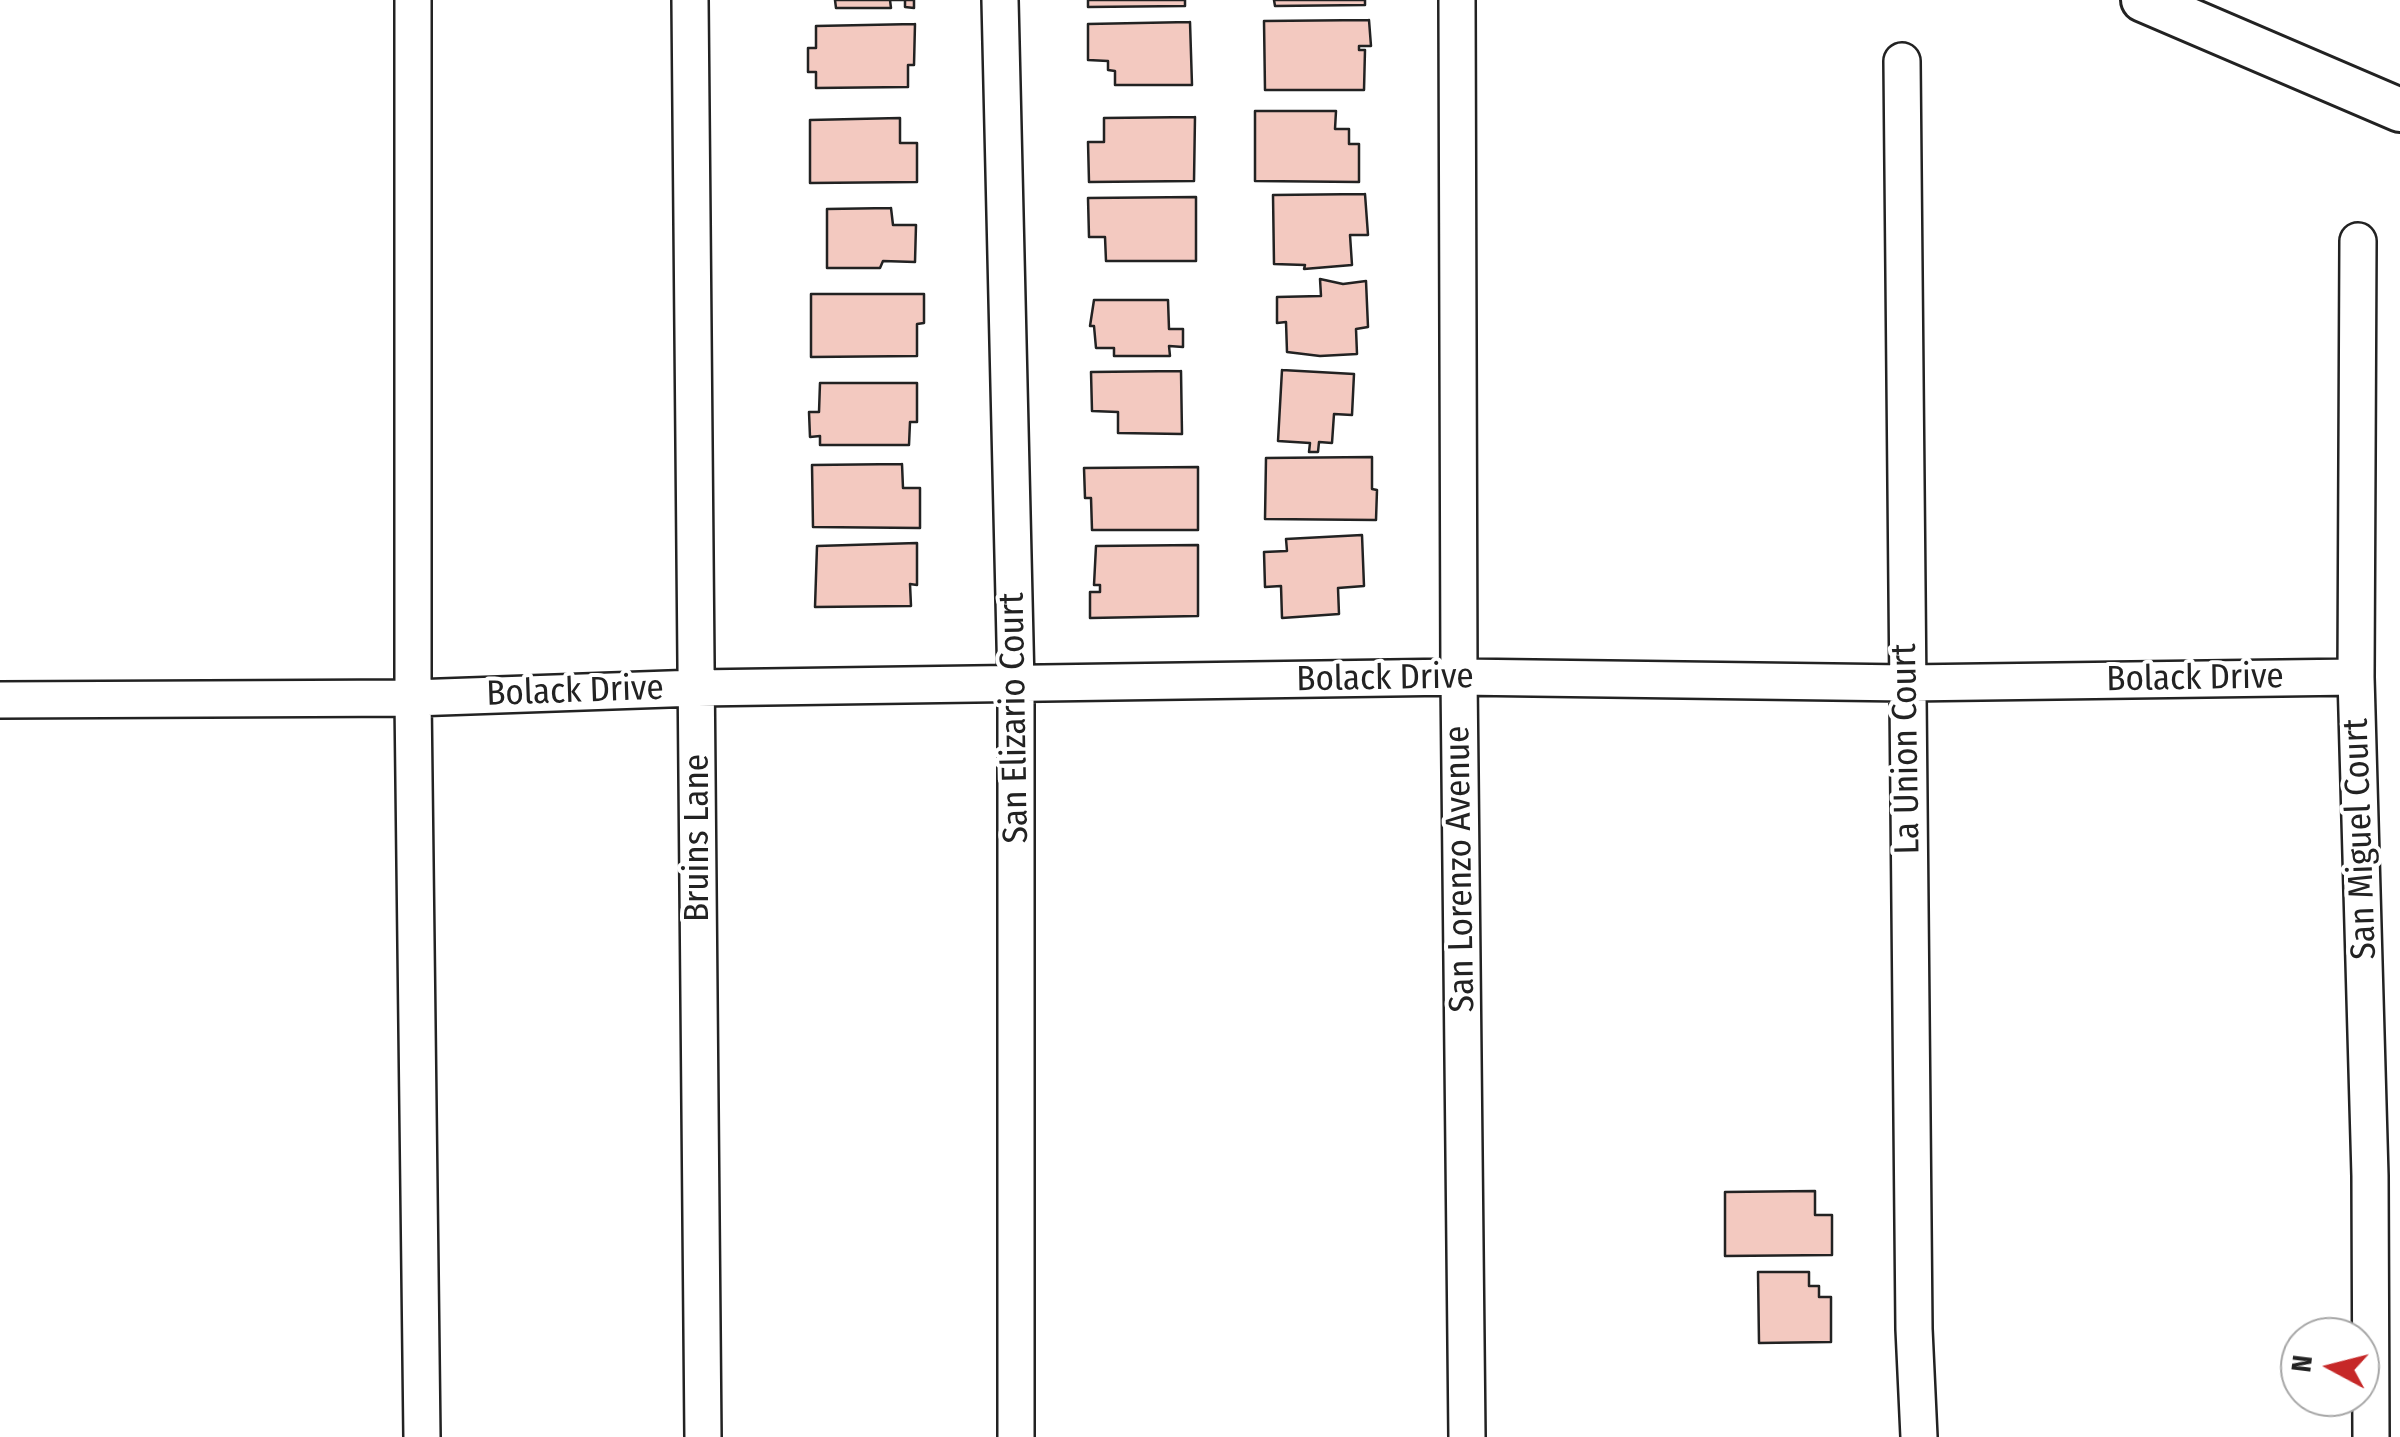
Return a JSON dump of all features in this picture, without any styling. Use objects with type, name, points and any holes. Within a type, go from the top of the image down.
[{"type":"street","points":[[412,0],[422,1437]]},
{"type":"street","name":"Bruins Lane","points":[[690,0],[703,1437]]},
{"type":"street","name":"San Elizario Court","points":[[1000,0],[1016,684],[1016,1437]]},
{"type":"street","name":"San Lorenzo Avenue","points":[[1457,0],[1467,1437]]},
{"type":"street","points":[[2143,0],[2400,110]]},
{"type":"street","name":"La Union Court","points":[[1902,60],[1906,683],[1918,1437]]},
{"type":"street","name":"San Miguel Court","points":[[2358,241],[2356,678],[2370,1176],[2370,1437]]},
{"type":"street","name":"Bolack Drive","points":[[0,700],[414,698],[697,688],[1459,677],[1906,683],[2356,678]]},
{"type":"building","points":[[835,0],[890,0],[891,8],[836,8]]},
{"type":"building","points":[[905,0],[914,0],[914,8],[905,7]]},
{"type":"building","points":[[1088,0],[1185,0],[1185,6],[1088,7]]},
{"type":"building","points":[[1274,0],[1365,0],[1365,5],[1275,6]]},
{"type":"building","points":[[1369,20],[1371,46],[1359,46],[1359,50],[1365,50],[1364,90],[1265,90],[1264,21]]},
{"type":"building","points":[[1190,22],[1192,85],[1115,85],[1115,71],[1108,70],[1108,61],[1088,60],[1088,24]]},
{"type":"building","points":[[915,24],[914,65],[908,65],[908,87],[816,88],[816,72],[808,72],[808,48],[816,48],[816,26]]},
{"type":"building","points":[[1255,111],[1336,111],[1335,129],[1349,129],[1349,144],[1359,144],[1359,182],[1255,181]]},
{"type":"building","points":[[1195,117],[1194,181],[1089,182],[1088,142],[1104,142],[1104,118]]},
{"type":"building","points":[[900,118],[900,143],[917,143],[917,182],[810,183],[810,120]]},
{"type":"building","points":[[1365,194],[1368,235],[1350,235],[1352,265],[1304,269],[1305,265],[1274,264],[1273,195]]},
{"type":"building","points":[[1196,197],[1196,261],[1106,261],[1105,237],[1089,237],[1088,198]]},
{"type":"building","points":[[891,208],[893,225],[916,225],[915,262],[883,261],[880,268],[827,268],[827,209]]},
{"type":"building","points":[[1320,279],[1343,284],[1366,281],[1368,327],[1356,329],[1357,354],[1320,356],[1287,352],[1286,322],[1277,323],[1277,297],[1321,296]]},
{"type":"building","points":[[811,294],[924,294],[924,323],[917,324],[917,356],[811,357]]},
{"type":"building","points":[[1094,300],[1168,300],[1169,329],[1183,329],[1183,347],[1169,346],[1170,356],[1114,356],[1114,348],[1096,348],[1094,326],[1090,326]]},
{"type":"building","points":[[1282,370],[1354,374],[1352,415],[1334,414],[1332,443],[1319,442],[1318,452],[1309,452],[1310,443],[1278,441]]},
{"type":"building","points":[[1181,371],[1182,434],[1118,433],[1118,412],[1092,411],[1091,372]]},
{"type":"building","points":[[820,383],[917,383],[917,422],[910,422],[909,445],[820,445],[820,436],[810,437],[809,412],[819,412]]},
{"type":"building","points":[[1372,457],[1376,520],[1265,519],[1266,458]]},
{"type":"building","points":[[902,464],[903,488],[920,488],[920,528],[813,527],[812,465]]},
{"type":"building","points":[[1198,467],[1198,530],[1092,530],[1091,498],[1085,498],[1084,468]]},
{"type":"building","points":[[1362,535],[1364,586],[1338,588],[1339,614],[1282,618],[1281,586],[1265,587],[1264,552],[1287,551],[1286,539]]},
{"type":"building","points":[[917,543],[917,585],[910,584],[911,606],[815,607],[817,546]]},
{"type":"building","points":[[1198,545],[1198,616],[1090,618],[1090,592],[1100,592],[1100,585],[1094,585],[1096,546]]},
{"type":"building","points":[[1815,1191],[1815,1215],[1832,1215],[1832,1255],[1725,1256],[1725,1192]]},
{"type":"building","points":[[1758,1272],[1809,1272],[1809,1286],[1819,1286],[1819,1297],[1831,1297],[1831,1342],[1759,1343]]}]
